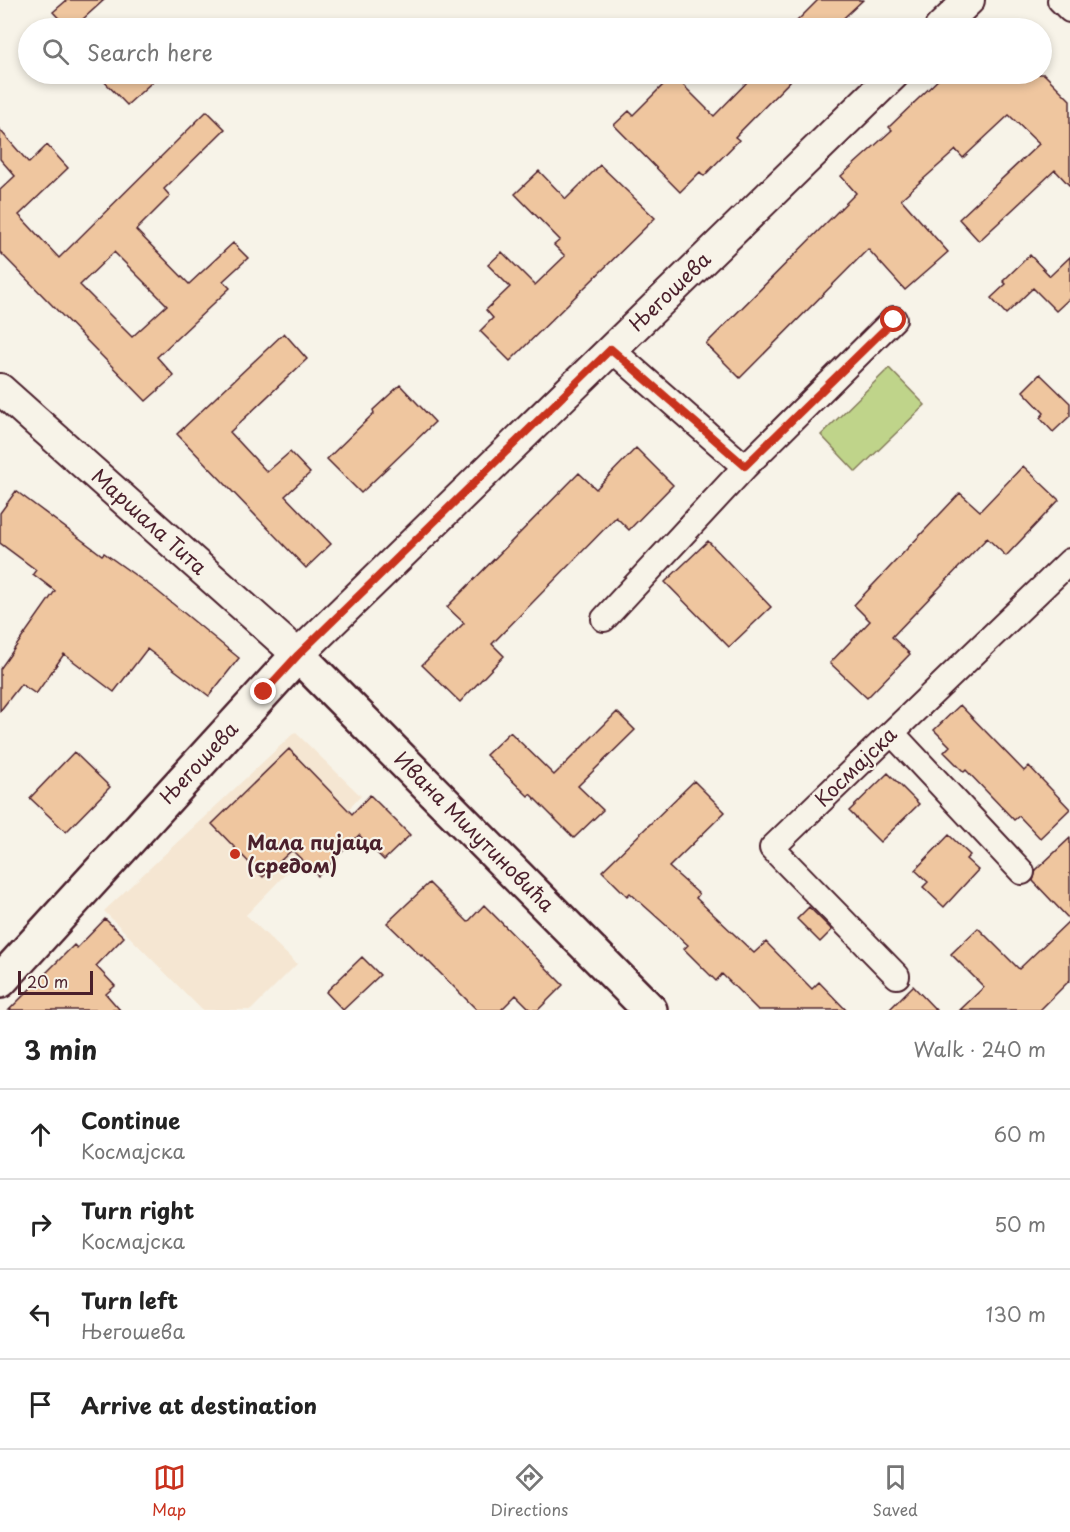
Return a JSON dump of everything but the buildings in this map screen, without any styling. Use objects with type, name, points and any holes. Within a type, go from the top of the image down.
[{"type":"main road","name":"Његошева","points":[[0,981],[298,655]]},
{"type":"main road","name":"Ивана Милутиновића","points":[[298,655],[650,1010]]},
{"type":"street","points":[[950,18],[969,0]]},
{"type":"street","points":[[1060,0],[1070,10]]},
{"type":"street","name":"Његошева","points":[[298,655],[884,84]]},
{"type":"street","points":[[604,619],[745,466],[894,320]]},
{"type":"street","points":[[611,349],[745,466]]},
{"type":"street","name":"Маршала Тита","points":[[0,389],[298,655]]},
{"type":"street","name":"Космајска","points":[[897,976],[772,848],[1070,561]]},
{"type":"street","points":[[892,732],[1022,872]]},
{"type":"shaded area","name":"Мала пијаца (средом)","points":[[295,732],[361,796],[246,915],[297,964],[251,1010],[202,1010],[104,911]]},
{"type":"green space","points":[[889,368],[925,405],[856,472],[821,435]]},
{"type":"place","name":"Мала пијаца (средом)","points":[[235,854]]},
{"type":"route","points":[[264,692],[298,655],[611,349],[745,466],[894,320]]}]
